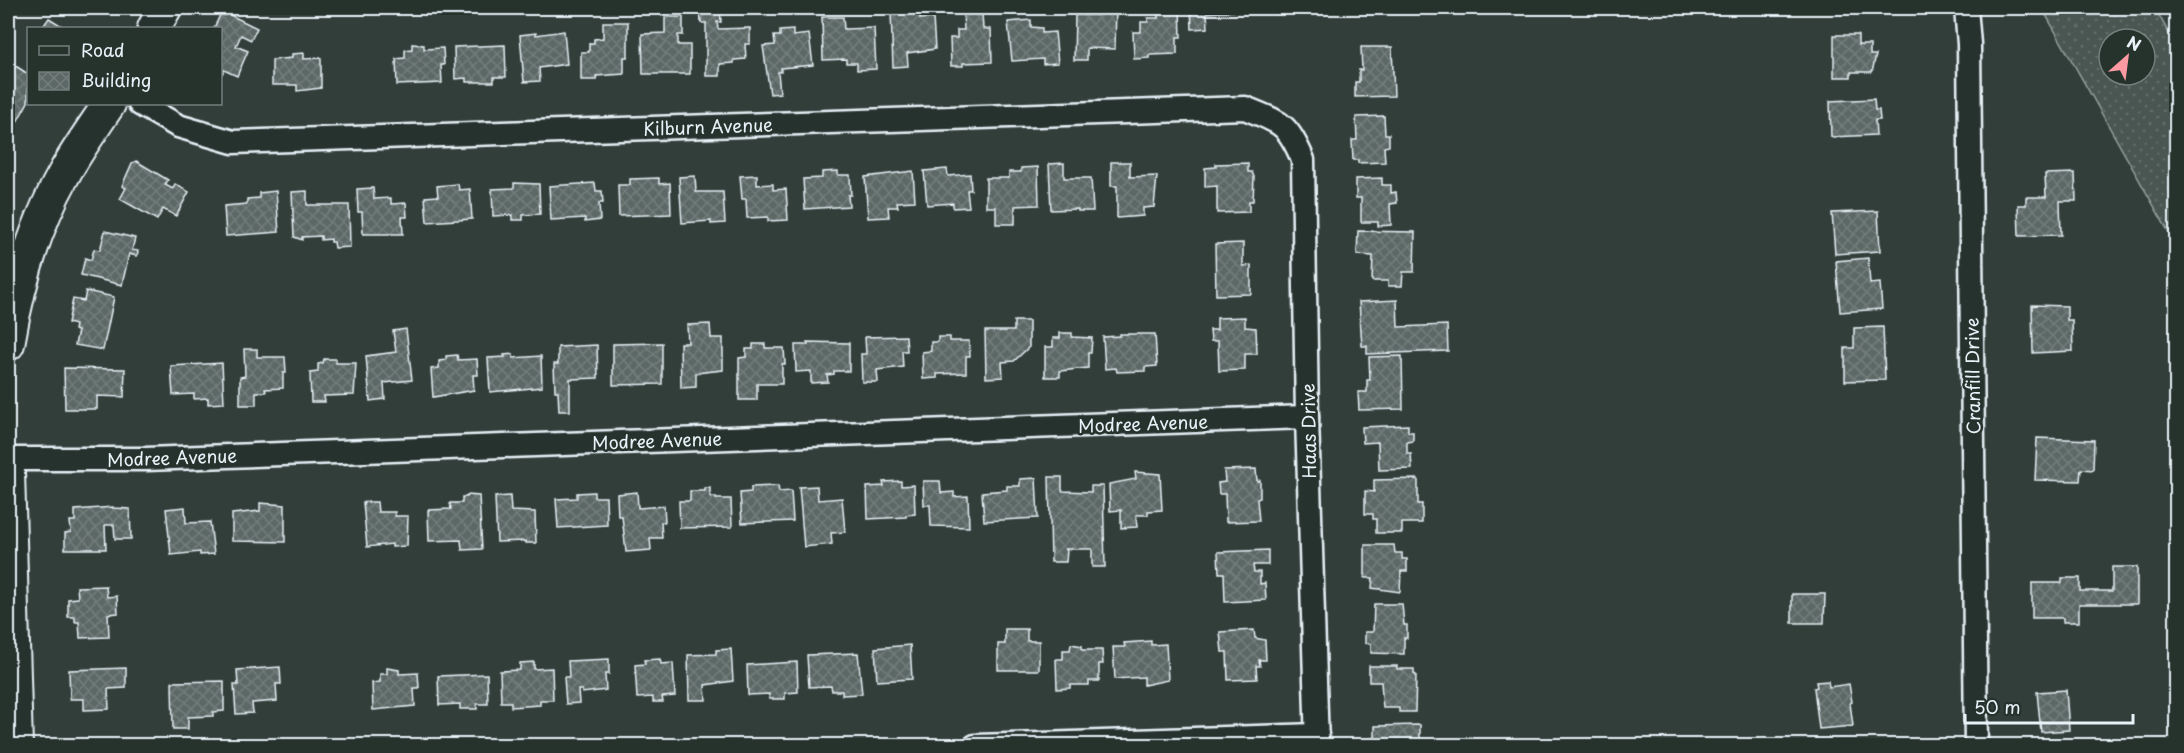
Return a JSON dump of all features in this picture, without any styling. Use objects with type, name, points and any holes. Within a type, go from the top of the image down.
[{"type":"street","points":[[155,27],[165,8]]},
{"type":"street","name":"Cranfill Drive","points":[[1966,8],[1969,44],[1976,746]]},
{"type":"street","points":[[8,344],[15,301],[36,231],[64,174],[108,105]]},
{"type":"street","name":"Kilburn Avenue","points":[[142,105],[178,126],[233,142],[1245,108],[1281,123]]},
{"type":"street","name":"Haas Drive","points":[[1281,123],[1294,139],[1303,160],[1307,417],[1317,740]]},
{"type":"street","name":"Modree Avenue","points":[[8,459],[146,459],[1307,417]]},
{"type":"street","points":[[8,472],[16,746]]},
{"type":"street","points":[[975,746],[1317,740]]},
{"type":"shaded area","points":[[2042,8],[2155,8],[2176,46],[2176,245]]},
{"type":"building","points":[[700,8],[720,8],[721,22],[717,22],[718,29],[750,28],[750,44],[745,44],[746,59],[720,64],[720,76],[706,76],[706,23],[701,23]]},
{"type":"building","points":[[1097,8],[1116,8],[1115,49],[1087,48],[1087,60],[1074,60],[1075,15],[1097,15]]},
{"type":"building","points":[[1180,8],[1181,37],[1177,37],[1177,54],[1149,55],[1149,58],[1134,59],[1133,32],[1141,32],[1141,22],[1148,22],[1148,18],[1158,18],[1157,9]]},
{"type":"building","points":[[1191,8],[1234,8],[1234,11],[1207,13],[1208,28],[1192,29]]},
{"type":"building","points":[[1261,8],[1315,8],[1315,10],[1305,10],[1305,14],[1276,14],[1275,11],[1261,11]]},
{"type":"building","points":[[222,11],[257,28],[251,40],[241,35],[236,46],[248,51],[237,76],[224,70],[222,74],[222,27],[214,27]]},
{"type":"building","points":[[920,11],[920,19],[933,18],[935,49],[907,53],[908,66],[893,67],[891,12]]},
{"type":"building","points":[[963,13],[982,13],[983,29],[991,29],[992,62],[963,63],[963,66],[951,66],[950,38],[957,38],[957,30],[964,30]]},
{"type":"building","points":[[665,17],[683,17],[683,35],[678,35],[678,45],[690,45],[690,74],[643,74],[642,34],[665,33]]},
{"type":"building","points":[[822,17],[843,17],[844,29],[874,28],[876,69],[857,70],[857,63],[846,63],[846,59],[823,60]]},
{"type":"building","points":[[49,18],[63,27],[43,27]]},
{"type":"building","points":[[1031,20],[1031,27],[1042,28],[1042,33],[1055,32],[1058,63],[1043,64],[1043,59],[1012,61],[1008,22]]},
{"type":"building","points":[[603,22],[628,22],[628,57],[624,57],[624,74],[596,76],[597,80],[581,80],[581,52],[589,52],[589,43],[594,43],[594,39],[603,38]]},
{"type":"building","points":[[793,30],[793,36],[809,34],[813,65],[781,68],[781,72],[778,72],[780,93],[770,94],[763,46],[775,45],[774,36],[780,36],[780,31]]},
{"type":"building","points":[[564,31],[567,64],[539,68],[540,81],[524,82],[520,35]]},
{"type":"building","points":[[1834,35],[1858,35],[1858,45],[1870,45],[1870,55],[1876,55],[1872,72],[1851,72],[1851,77],[1834,77]]},
{"type":"building","points":[[412,44],[424,45],[424,49],[443,48],[442,83],[397,85],[396,59],[405,58],[405,50],[412,49]]},
{"type":"building","points":[[505,45],[506,77],[494,77],[494,82],[466,82],[466,78],[455,79],[454,47]]},
{"type":"building","points":[[1361,47],[1392,47],[1394,96],[1355,97],[1355,82],[1359,82],[1359,70],[1362,70]]},
{"type":"building","points":[[304,53],[304,59],[321,58],[321,88],[297,91],[297,85],[272,85],[272,60],[292,58],[292,54]]},
{"type":"building","points":[[8,61],[27,73],[27,104],[17,122],[8,116]]},
{"type":"building","points":[[1874,99],[1875,110],[1879,110],[1880,120],[1875,120],[1876,135],[1831,137],[1830,101]]},
{"type":"building","points":[[1384,116],[1385,134],[1389,134],[1389,146],[1384,147],[1385,162],[1358,163],[1358,160],[1353,160],[1352,140],[1357,140],[1356,117]]},
{"type":"building","points":[[136,161],[168,180],[165,185],[173,189],[175,184],[189,192],[176,216],[163,209],[157,220],[120,199],[126,188],[122,186],[132,163]]},
{"type":"building","points":[[1111,162],[1130,162],[1130,177],[1157,176],[1154,207],[1143,208],[1143,216],[1117,218],[1117,186],[1111,186]]},
{"type":"building","points":[[1064,163],[1064,178],[1091,178],[1093,211],[1051,210],[1049,164]]},
{"type":"building","points":[[1248,163],[1248,172],[1252,172],[1254,177],[1253,201],[1249,201],[1249,212],[1217,213],[1217,186],[1205,187],[1205,168],[1216,167],[1216,164]]},
{"type":"building","points":[[1038,167],[1039,205],[1015,206],[1015,224],[996,224],[996,207],[986,207],[986,178],[1009,178],[1009,172],[1021,172],[1021,168]]},
{"type":"building","points":[[947,169],[948,176],[970,174],[971,190],[967,190],[969,207],[953,208],[953,203],[927,205],[924,171]]},
{"type":"building","points":[[838,171],[838,175],[850,175],[849,206],[805,209],[803,179],[822,178],[822,172]]},
{"type":"building","points":[[913,171],[915,201],[897,202],[898,207],[888,207],[889,217],[868,218],[865,177]]},
{"type":"building","points":[[2075,173],[2076,201],[2060,201],[2061,235],[2019,236],[2018,205],[2026,205],[2026,197],[2046,197],[2045,174]]},
{"type":"building","points":[[757,175],[757,185],[773,184],[773,190],[786,189],[788,220],[768,221],[768,217],[747,218],[746,199],[742,199],[740,176]]},
{"type":"building","points":[[695,176],[696,192],[723,192],[725,223],[711,224],[711,221],[682,223],[679,177]]},
{"type":"building","points":[[659,178],[659,184],[670,183],[671,214],[619,216],[618,185],[630,185],[630,179]]},
{"type":"building","points":[[1382,178],[1382,185],[1391,185],[1391,193],[1396,192],[1397,203],[1390,204],[1391,225],[1378,226],[1378,222],[1361,222],[1361,198],[1356,198],[1356,179]]},
{"type":"building","points":[[514,183],[539,184],[540,214],[523,215],[523,220],[512,220],[512,215],[493,216],[492,189],[514,188]]},
{"type":"building","points":[[595,183],[596,191],[602,191],[603,203],[599,203],[600,220],[585,222],[585,218],[551,220],[549,186]]},
{"type":"building","points":[[458,184],[459,190],[470,189],[472,219],[427,222],[425,197],[438,196],[437,186]]},
{"type":"building","points":[[373,188],[374,199],[391,198],[391,204],[406,203],[407,217],[402,217],[403,234],[363,234],[362,212],[358,212],[357,189]]},
{"type":"building","points":[[276,191],[279,232],[226,236],[224,206],[247,204],[247,199],[259,198],[259,193]]},
{"type":"building","points":[[307,191],[307,205],[349,205],[350,247],[335,248],[331,239],[321,240],[321,236],[302,237],[302,240],[294,237],[292,192]]},
{"type":"building","points":[[1878,211],[1880,251],[1835,254],[1832,213]]},
{"type":"building","points":[[105,231],[135,238],[132,250],[138,251],[137,256],[129,254],[122,285],[81,275],[85,258],[91,260],[94,249],[100,250]]},
{"type":"building","points":[[1358,231],[1415,232],[1414,272],[1403,272],[1402,286],[1388,286],[1388,281],[1372,281],[1373,256],[1357,255]]},
{"type":"building","points":[[1243,243],[1243,266],[1251,265],[1251,294],[1216,295],[1215,244]]},
{"type":"building","points":[[1868,258],[1870,284],[1880,283],[1882,309],[1840,312],[1836,261]]},
{"type":"building","points":[[86,291],[114,297],[103,350],[75,345],[78,331],[74,330],[75,325],[68,323],[73,299],[84,301]]},
{"type":"building","points":[[1397,300],[1398,327],[1447,325],[1448,351],[1367,354],[1367,346],[1362,346],[1359,302]]},
{"type":"building","points":[[2032,305],[2067,306],[2067,320],[2072,320],[2073,351],[2033,353]]},
{"type":"building","points":[[1245,317],[1245,327],[1256,328],[1257,354],[1245,354],[1245,370],[1219,371],[1218,341],[1211,341],[1210,330],[1217,330],[1217,318]]},
{"type":"building","points":[[1014,321],[1029,321],[1029,347],[1014,361],[1002,362],[1003,377],[986,378],[985,331],[1014,331]]},
{"type":"building","points":[[710,324],[711,338],[723,338],[723,370],[696,373],[696,387],[681,388],[680,343],[688,343],[687,325]]},
{"type":"building","points":[[1883,327],[1885,380],[1845,381],[1845,348],[1854,348],[1854,328]]},
{"type":"building","points":[[406,329],[412,380],[384,383],[385,399],[370,401],[366,356],[396,352],[393,331]]},
{"type":"building","points":[[1060,333],[1072,333],[1072,337],[1092,338],[1091,353],[1088,353],[1088,368],[1060,371],[1060,377],[1045,377],[1045,347],[1053,347],[1053,338],[1060,338]]},
{"type":"building","points":[[1120,334],[1155,334],[1157,366],[1145,367],[1145,371],[1117,372],[1116,368],[1105,369],[1103,337],[1120,336]]},
{"type":"building","points":[[906,336],[907,351],[902,351],[903,367],[877,370],[878,382],[862,382],[861,354],[866,354],[865,337]]},
{"type":"building","points":[[938,337],[950,337],[950,341],[969,341],[970,356],[966,356],[966,373],[937,374],[937,378],[923,379],[922,352],[931,351],[931,342],[938,342]]},
{"type":"building","points":[[807,342],[849,343],[849,371],[834,371],[834,374],[827,375],[828,382],[811,383],[811,371],[796,372],[795,345],[808,345]]},
{"type":"building","points":[[662,343],[662,384],[613,385],[613,344]]},
{"type":"building","points":[[753,344],[765,344],[765,348],[784,348],[785,364],[782,364],[782,384],[757,384],[757,400],[739,400],[739,358],[746,357],[746,349],[753,349]]},
{"type":"building","points":[[597,345],[598,378],[570,379],[570,411],[559,411],[558,391],[555,391],[554,364],[558,364],[558,347]]},
{"type":"building","points":[[244,349],[257,349],[257,357],[285,357],[286,373],[283,373],[283,388],[256,392],[256,405],[240,405],[240,377],[245,376]]},
{"type":"building","points":[[513,354],[513,358],[541,356],[542,387],[490,392],[488,358]]},
{"type":"building","points":[[457,355],[458,360],[477,359],[478,375],[473,375],[474,390],[433,397],[431,369],[439,368],[439,361],[446,360],[446,356]]},
{"type":"building","points":[[1402,356],[1403,409],[1359,410],[1358,392],[1367,392],[1367,380],[1370,380],[1369,357]]},
{"type":"building","points":[[324,359],[336,359],[336,363],[356,363],[354,395],[324,396],[325,402],[311,402],[310,373],[318,372],[318,364],[323,363]]},
{"type":"building","points":[[222,363],[224,403],[208,404],[208,398],[194,399],[194,394],[173,395],[171,366]]},
{"type":"building","points":[[64,368],[125,369],[124,397],[97,396],[97,409],[65,409]]},
{"type":"building","points":[[1408,425],[1408,432],[1413,432],[1413,441],[1407,442],[1407,454],[1411,454],[1412,469],[1379,470],[1378,442],[1363,443],[1362,427]]},
{"type":"building","points":[[2037,438],[2094,440],[2093,470],[2081,469],[2080,481],[2035,480]]},
{"type":"building","points":[[1256,469],[1257,481],[1260,480],[1260,498],[1257,499],[1259,521],[1226,522],[1225,494],[1219,494],[1218,483],[1225,482],[1224,470]]},
{"type":"building","points":[[1135,472],[1160,474],[1162,510],[1148,511],[1148,515],[1136,515],[1137,527],[1121,528],[1121,510],[1110,511],[1109,484],[1136,479]]},
{"type":"building","points":[[1049,477],[1062,477],[1062,491],[1091,492],[1091,486],[1103,486],[1105,567],[1092,567],[1092,549],[1065,549],[1067,550],[1066,562],[1051,562]]},
{"type":"building","points":[[1036,478],[1038,518],[984,521],[982,492],[1007,490],[1007,486],[1020,486],[1020,479]]},
{"type":"building","points":[[1418,479],[1418,504],[1422,504],[1422,523],[1402,523],[1402,533],[1376,533],[1376,519],[1373,519],[1373,514],[1365,514],[1365,491],[1374,492],[1374,480]]},
{"type":"building","points":[[901,481],[901,486],[914,485],[915,514],[906,515],[906,517],[868,519],[867,487],[884,486],[883,482]]},
{"type":"building","points":[[923,481],[940,481],[941,493],[954,492],[954,497],[968,496],[969,527],[931,526],[930,505],[924,505]]},
{"type":"building","points":[[778,486],[779,492],[791,491],[793,521],[742,523],[740,493],[751,492],[751,487]]},
{"type":"building","points":[[817,486],[818,500],[842,498],[845,532],[831,533],[832,544],[804,547],[799,487]]},
{"type":"building","points":[[705,488],[710,488],[710,497],[731,499],[732,527],[680,528],[679,501],[690,501],[690,491],[705,491]]},
{"type":"building","points":[[594,492],[594,497],[606,497],[607,525],[558,528],[556,499],[577,498],[577,493]]},
{"type":"building","points":[[637,492],[638,508],[664,506],[665,522],[661,522],[662,538],[650,538],[651,550],[626,552],[622,516],[618,516],[617,494]]},
{"type":"building","points":[[467,495],[479,496],[482,549],[462,550],[461,540],[429,541],[428,510],[451,509],[450,503],[462,503],[462,497],[467,497]]},
{"type":"building","points":[[510,496],[511,511],[535,512],[536,543],[497,542],[495,497]]},
{"type":"building","points":[[363,502],[377,502],[378,512],[395,512],[395,516],[408,516],[407,546],[392,547],[392,544],[367,547]]},
{"type":"building","points":[[260,503],[285,505],[285,542],[232,541],[232,514],[260,511]]},
{"type":"building","points":[[113,507],[130,509],[131,539],[115,539],[114,525],[105,525],[106,549],[65,549],[65,533],[71,532],[70,521],[75,521],[75,510]]},
{"type":"building","points":[[185,507],[186,523],[210,522],[214,554],[200,555],[200,552],[171,555],[166,509]]},
{"type":"building","points":[[1365,545],[1394,545],[1395,553],[1402,553],[1402,559],[1407,559],[1407,571],[1401,571],[1400,592],[1372,588],[1373,578],[1365,578]]},
{"type":"building","points":[[1268,550],[1268,565],[1253,565],[1254,572],[1260,572],[1260,584],[1265,583],[1266,600],[1225,602],[1224,573],[1219,573],[1218,552]]},
{"type":"building","points":[[2112,567],[2137,567],[2137,604],[2079,604],[2079,622],[2063,622],[2063,618],[2032,618],[2032,583],[2062,583],[2062,578],[2080,578],[2080,591],[2112,591]]},
{"type":"building","points":[[106,586],[107,597],[117,596],[118,613],[108,614],[109,637],[80,638],[79,622],[75,622],[75,617],[68,617],[68,599],[78,598],[77,587]]},
{"type":"building","points":[[1792,594],[1825,594],[1824,623],[1792,623]]},
{"type":"building","points":[[1374,604],[1402,604],[1404,625],[1407,625],[1404,654],[1371,653],[1371,644],[1365,643],[1365,632],[1373,632]]},
{"type":"building","points":[[1005,629],[1027,629],[1027,641],[1039,641],[1039,670],[998,670],[998,644],[1005,644]]},
{"type":"building","points":[[1254,630],[1255,638],[1265,640],[1266,660],[1259,660],[1260,666],[1256,666],[1257,679],[1228,680],[1227,652],[1222,652],[1220,632]]},
{"type":"building","points":[[1151,641],[1151,645],[1166,644],[1168,680],[1144,685],[1144,677],[1115,679],[1113,647],[1125,647],[1124,643]]},
{"type":"building","points":[[1071,644],[1082,646],[1082,650],[1102,650],[1103,664],[1099,664],[1099,681],[1089,681],[1089,685],[1070,685],[1070,688],[1057,689],[1056,659],[1063,659],[1063,650],[1070,650]]},
{"type":"building","points":[[910,645],[912,679],[877,681],[875,648]]},
{"type":"building","points":[[731,649],[733,681],[705,685],[706,700],[689,700],[688,655],[716,654],[716,650]]},
{"type":"building","points":[[858,653],[862,694],[842,695],[842,691],[832,691],[831,686],[809,687],[807,655]]},
{"type":"building","points":[[609,659],[609,674],[605,674],[606,690],[582,693],[582,690],[578,690],[579,703],[566,704],[564,677],[569,677],[568,661]]},
{"type":"building","points":[[660,659],[661,664],[673,663],[675,696],[662,697],[663,702],[653,702],[653,697],[637,698],[635,665],[645,664],[644,660]]},
{"type":"building","points":[[534,662],[534,669],[552,668],[553,700],[540,700],[540,705],[511,707],[511,702],[501,702],[500,671],[520,670],[520,663]]},
{"type":"building","points":[[797,662],[798,692],[785,693],[785,699],[769,699],[769,694],[748,695],[747,665]]},
{"type":"building","points":[[1369,666],[1397,666],[1397,669],[1414,669],[1416,675],[1415,712],[1399,712],[1399,708],[1383,708],[1381,682],[1369,682]]},
{"type":"building","points":[[280,667],[281,684],[276,684],[277,701],[252,703],[253,713],[236,714],[234,685],[238,685],[237,670]]},
{"type":"building","points":[[126,668],[126,688],[108,689],[109,709],[84,710],[84,699],[70,699],[69,670]]},
{"type":"building","points":[[387,668],[399,670],[399,674],[418,673],[419,688],[414,688],[415,706],[373,710],[372,683],[380,682],[380,674],[387,674]]},
{"type":"building","points":[[487,674],[488,704],[477,704],[477,709],[460,709],[460,704],[439,705],[438,676]]},
{"type":"building","points":[[224,681],[224,711],[213,712],[213,716],[188,717],[188,729],[173,729],[172,682]]},
{"type":"building","points":[[1828,681],[1829,687],[1849,684],[1853,726],[1819,729],[1814,688],[1817,687],[1816,682]]},
{"type":"building","points":[[2066,690],[2069,730],[2041,732],[2037,692]]},
{"type":"building","points":[[1420,725],[1420,740],[1407,740],[1407,746],[1371,746],[1371,738],[1375,738],[1375,726]]}]
